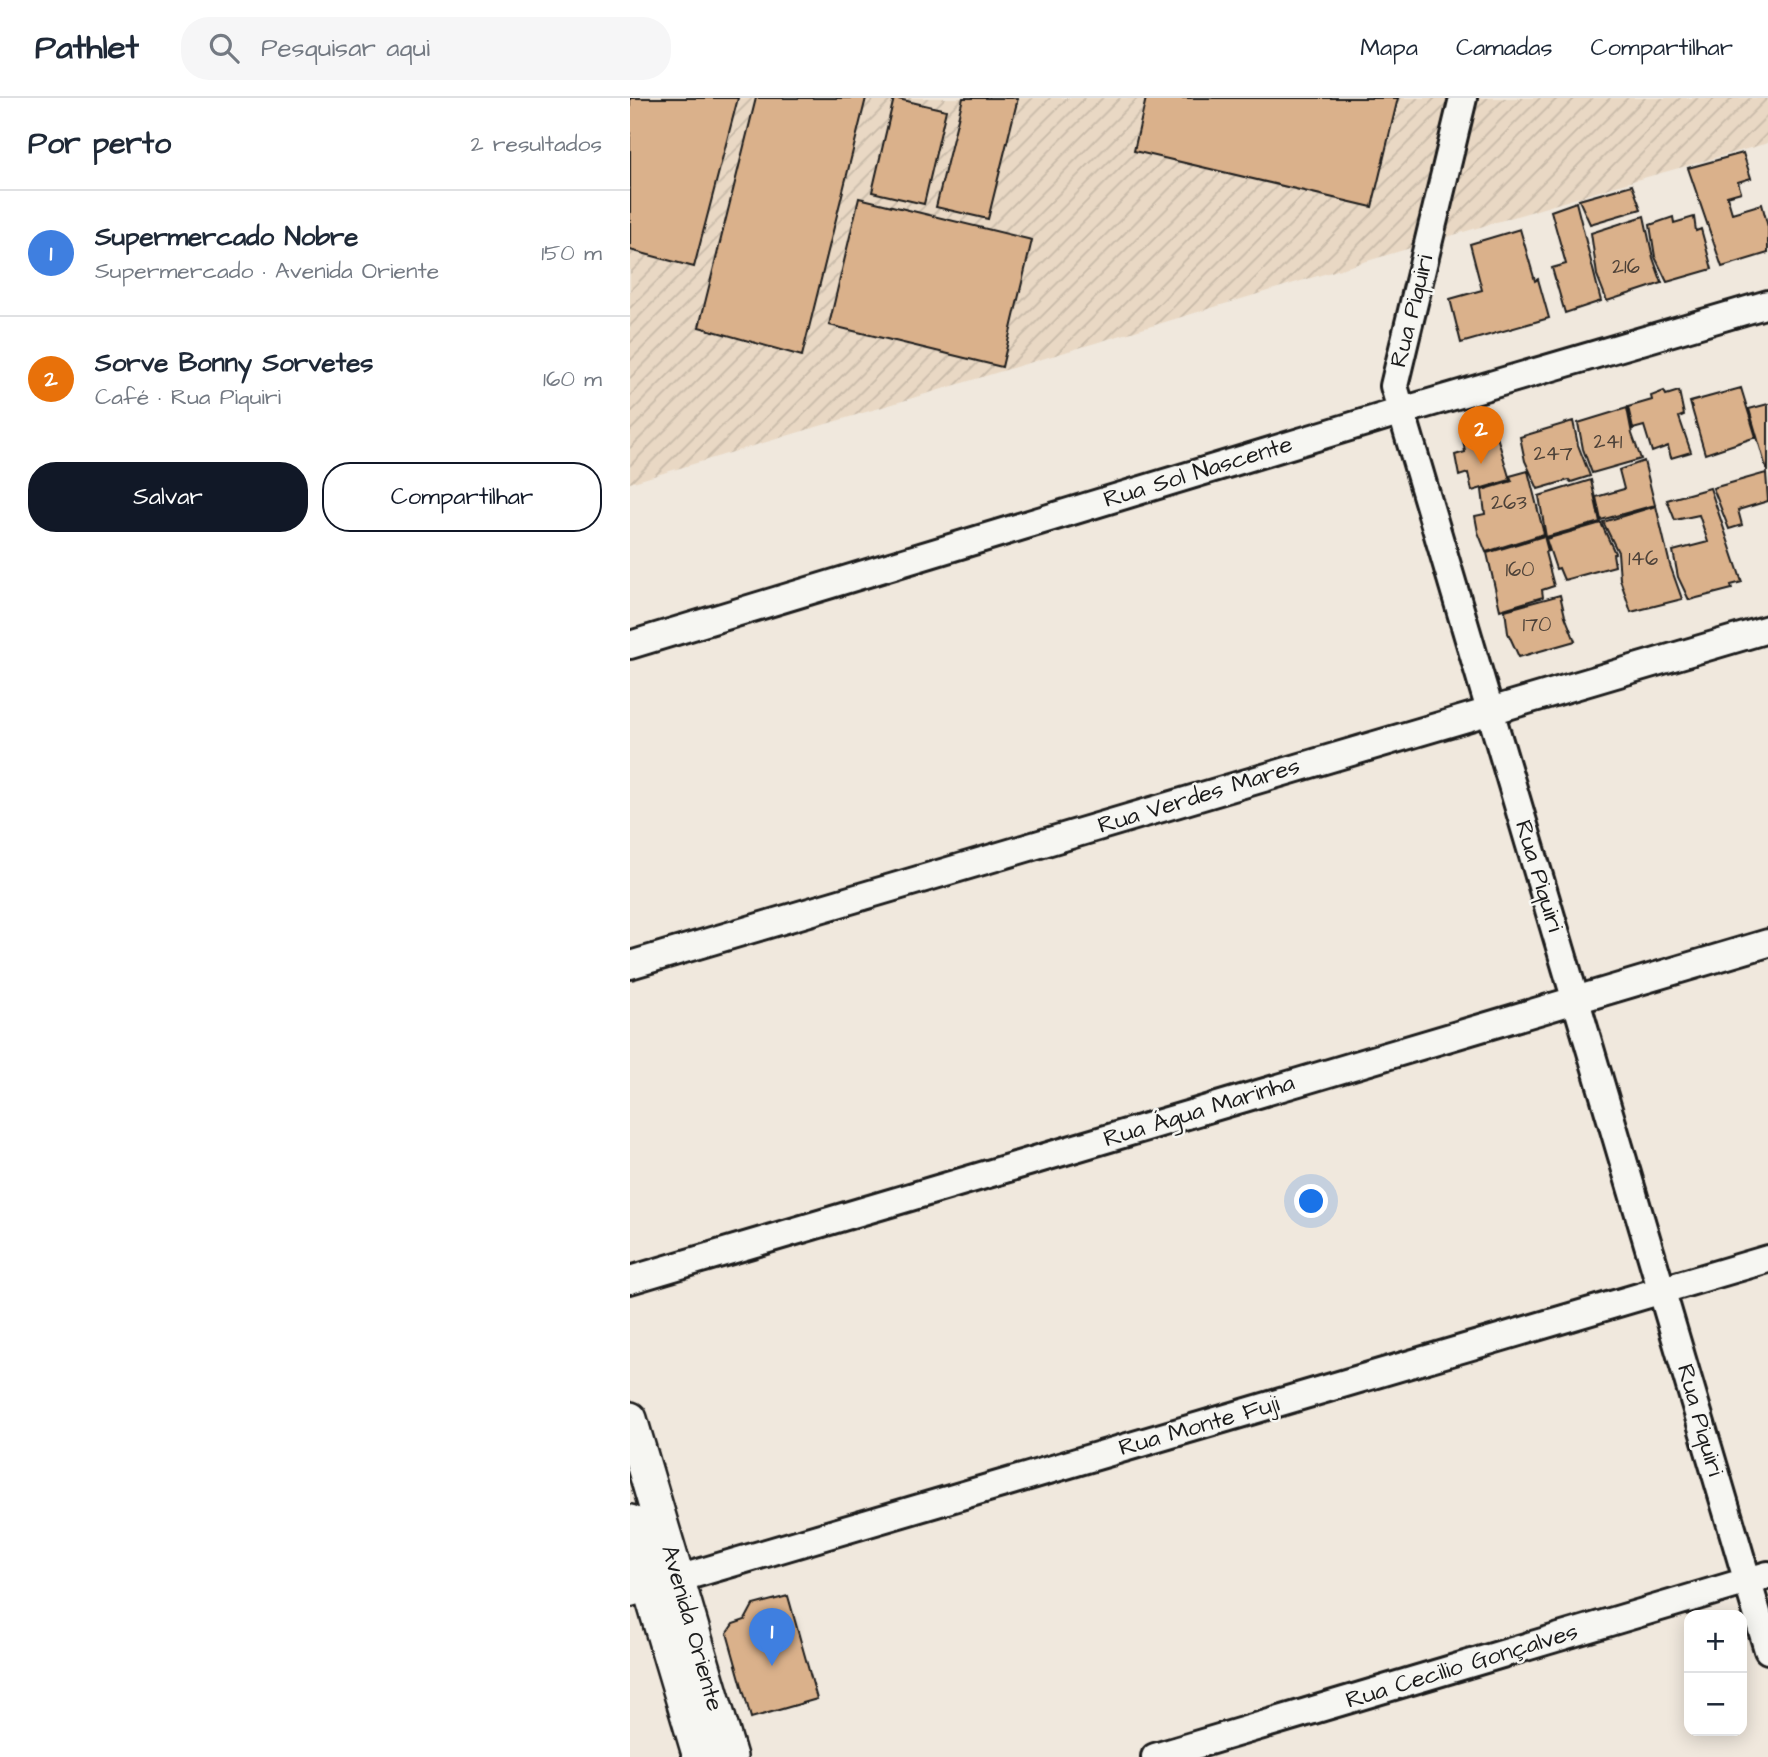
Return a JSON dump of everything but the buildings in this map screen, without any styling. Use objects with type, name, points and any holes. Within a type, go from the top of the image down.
[{"type":"street","name":"Rua Piquiri","points":[[1463,98],[1394,386],[1662,1290],[1758,1578],[1768,1650]]},
{"type":"street","name":"Rua Sol Nascente","points":[[630,645],[1402,411],[1768,304]]},
{"type":"street","name":"Rua Verdes Mares","points":[[630,965],[1768,629]]},
{"type":"street","name":"Rua Água Marinha","points":[[630,1280],[1768,943]]},
{"type":"street","name":"Rua Monte Fuji","points":[[652,1586],[1768,1259]]},
{"type":"street","name":"Avenida Oriente","points":[[630,1419],[652,1586],[730,1757]]},
{"type":"street","name":"Avenida Oriente","points":[[630,1522],[652,1586],[699,1757]]},
{"type":"street","name":"Rua Cecilio Gonçalves","points":[[1155,1757],[1758,1578]]},
{"type":"shaded area","points":[[630,98],[1768,98],[1768,143],[1636,180],[630,483]]},
{"type":"place","name":"Sorve Bonny Sorvetes","points":[[1481,464]]},
{"type":"place","name":"Supermercado Nobre","points":[[772,1666]]}]
